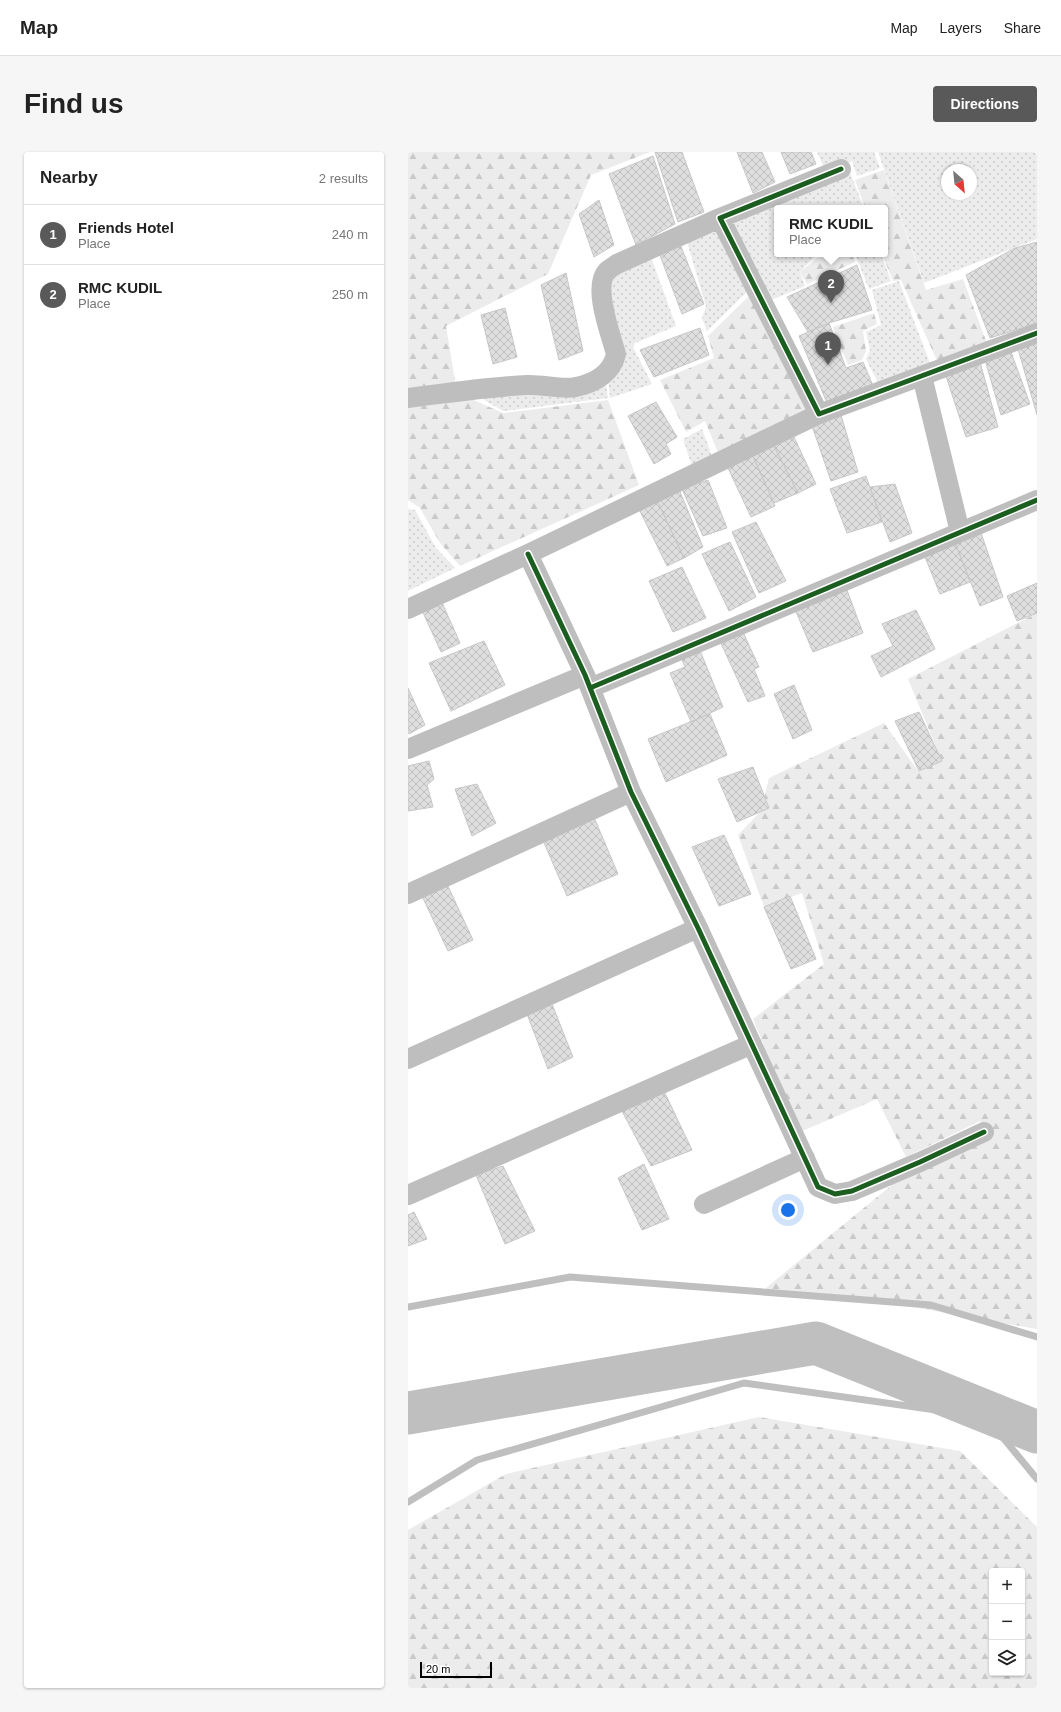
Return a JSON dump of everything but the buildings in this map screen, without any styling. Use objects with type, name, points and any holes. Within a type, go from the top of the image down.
[{"type":"street","points":[[408,398],[529,385],[576,387],[595,380],[606,374],[614,363],[616,354],[600,294],[606,272],[617,264],[720,218],[841,169]]},
{"type":"street","points":[[720,218],[819,414]]},
{"type":"street","points":[[408,610],[819,414],[1037,333]]},
{"type":"street","points":[[922,376],[960,532]]},
{"type":"street","points":[[408,749],[587,681],[1037,500]]},
{"type":"street","points":[[528,554],[587,681],[631,792],[698,928],[818,1187],[835,1194],[852,1191],[920,1162],[984,1132]]},
{"type":"street","points":[[408,894],[631,792]]},
{"type":"street","points":[[408,1059],[698,928]]},
{"type":"street","points":[[408,1195],[752,1044]]},
{"type":"street","points":[[704,1204],[805,1158]]},
{"type":"green space","points":[[408,152],[650,152],[591,175],[548,274],[446,326],[456,387],[408,392]]},
{"type":"green space","points":[[817,152],[874,152],[880,168],[857,176],[852,161],[825,170]]},
{"type":"green space","points":[[878,152],[1037,152],[1037,239],[924,283]]},
{"type":"green space","points":[[849,170],[863,205],[774,205],[774,257],[814,257],[800,272],[805,286],[769,301],[727,222]]},
{"type":"green space","points":[[884,170],[926,290],[963,279],[988,346],[938,363],[901,280],[893,281],[883,257],[888,257],[888,205],[864,205],[855,180]]},
{"type":"green space","points":[[718,227],[750,289],[707,331],[702,318],[706,306],[687,242]]},
{"type":"green space","points":[[650,254],[676,326],[635,343],[633,347],[652,384],[610,398],[605,283]]},
{"type":"green space","points":[[818,257],[853,257],[855,262],[807,284],[800,272]]},
{"type":"green space","points":[[856,257],[882,257],[891,281],[869,289]]},
{"type":"green space","points":[[899,281],[931,366],[880,387],[866,359],[870,350],[866,332],[881,325],[872,290]]},
{"type":"green space","points":[[751,294],[811,411],[719,455],[705,421],[686,432],[660,380],[714,358],[708,336]]},
{"type":"green space","points":[[874,313],[877,324],[863,331],[866,351],[862,360],[848,365],[833,327]]},
{"type":"green space","points":[[605,378],[608,398],[503,411],[474,394]]},
{"type":"green space","points":[[469,398],[503,413],[608,400],[639,485],[460,566],[440,543],[420,508],[408,500],[408,403]]},
{"type":"green space","points":[[702,429],[712,456],[692,466],[683,439]]},
{"type":"green space","points":[[408,509],[415,510],[436,548],[455,568],[408,591]]},
{"type":"green space","points":[[1037,613],[1037,1329],[877,1301],[761,1292],[920,1162],[984,1132],[980,1121],[906,1157],[877,1099],[800,1132],[753,1019],[824,964],[802,893],[764,907],[738,835],[761,811],[769,778],[884,723],[918,771],[942,761],[908,679]]},
{"type":"green space","points":[[759,1417],[960,1451],[1037,1527],[1037,1688],[408,1688],[408,1530],[506,1474]]},
{"type":"waterway","points":[[408,1307],[570,1277],[931,1305],[1037,1337]]},
{"type":"waterway","points":[[408,1413],[816,1343],[1037,1432]]},
{"type":"waterway","points":[[408,1502],[477,1460],[744,1383],[986,1417],[1037,1479]]},
{"type":"cycle path","points":[[841,169],[720,218],[819,414],[1037,333]]},
{"type":"cycle path","points":[[590,688],[1037,500]]},
{"type":"cycle path","points":[[528,554],[585,675],[631,792],[698,928],[818,1187],[835,1194],[852,1191],[920,1162],[984,1132]]},
{"type":"place","name":"RMC KUDIL","points":[[831,303]]},
{"type":"place","name":"Friends Hotel","points":[[828,365]]}]
